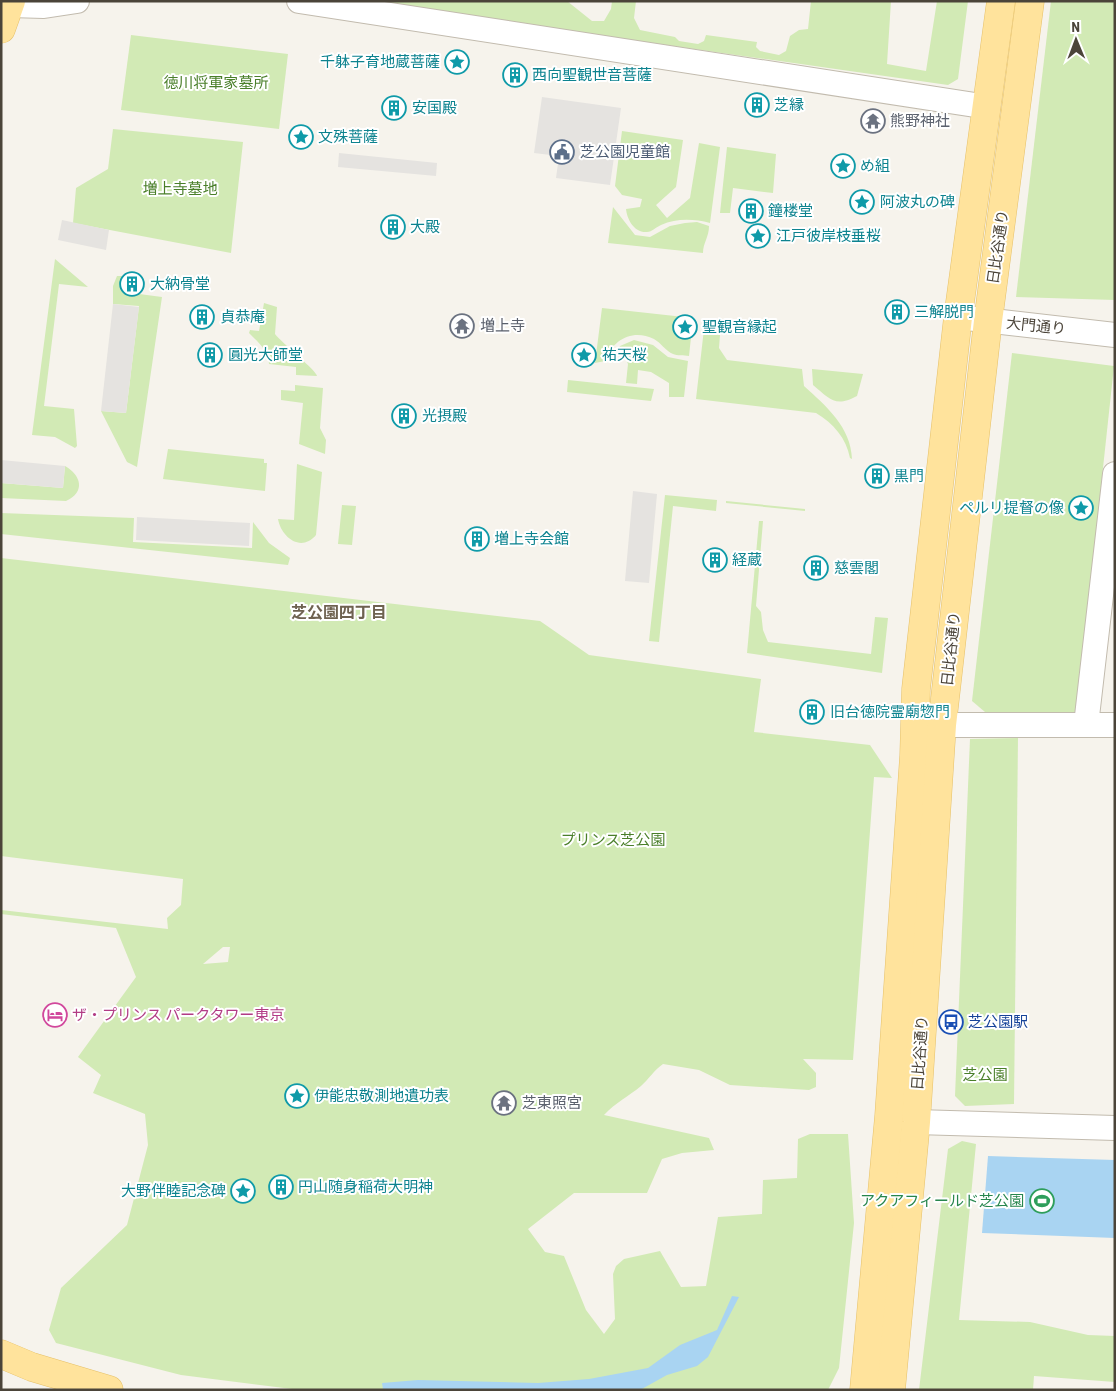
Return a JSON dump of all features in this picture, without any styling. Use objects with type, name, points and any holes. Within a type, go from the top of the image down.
[{"type":"main road","name":"日比谷通り","points":[[864,1390],[890,1106],[914,756],[916,689],[958,317],[1001,1]]},
{"type":"main road","name":"日比谷通り","points":[[891,1390],[916,1122],[942,725],[988,321],[1030,1]]},
{"type":"main road","points":[[1,1354],[32,1366],[109,1390]]},
{"type":"street","points":[[8,12],[77,1]]},
{"type":"street","points":[[299,1],[988,107]]},
{"type":"street","name":"大門通り","points":[[958,317],[1115,335]]},
{"type":"street","points":[[1086,725],[1115,474]]},
{"type":"street","points":[[942,725],[1115,725]]},
{"type":"street","points":[[916,1122],[1115,1128]]},
{"type":"green space","points":[[356,1],[567,1],[592,21],[604,21],[611,9],[612,1],[636,1],[634,18],[640,30],[675,37],[679,41],[698,44],[704,41],[706,35],[757,42],[756,47],[760,51],[779,55],[786,51],[790,36],[799,30],[808,29],[811,1],[891,1],[887,64],[926,71],[937,1],[968,1],[958,79],[948,85]]},
{"type":"green space","points":[[1051,1],[1115,1],[1115,300],[1016,297]]},
{"type":"green space","name":"徳川将軍家墓所","points":[[131,35],[288,54],[279,129],[121,110]]},
{"type":"green space","name":"増上寺墓地","points":[[113,129],[243,142],[231,253],[73,223],[76,188],[108,169]]},
{"type":"green space","points":[[622,131],[683,140],[676,187],[656,205],[667,218],[690,198],[699,143],[720,147],[710,223],[679,220],[647,232],[642,232],[632,225],[626,209],[640,207],[642,199],[622,195],[615,186]]},
{"type":"green space","points":[[727,147],[776,154],[773,193],[733,188],[730,213],[720,213]]},
{"type":"green space","points":[[613,207],[635,235],[650,237],[670,226],[685,223],[697,222],[709,226],[703,253],[608,243]]},
{"type":"green space","points":[[55,259],[88,287],[59,284],[44,406],[74,409],[77,446],[75,448],[55,437],[32,435]]},
{"type":"green space","points":[[117,276],[125,276],[124,292],[162,297],[137,467],[127,462],[101,411],[126,413],[139,306],[113,304],[113,286]]},
{"type":"green space","points":[[264,303],[277,307],[275,334],[317,376],[296,375],[296,367],[269,364],[265,351],[249,333],[250,330],[259,331]]},
{"type":"green space","points":[[602,308],[684,317],[677,323],[686,333],[692,328],[689,356],[673,354],[654,339],[639,335],[625,338],[618,342],[605,361],[595,363]]},
{"type":"green space","points":[[705,320],[721,322],[719,348],[727,360],[802,369],[804,386],[829,409],[842,427],[851,447],[852,459],[846,444],[838,432],[816,413],[696,399]]},
{"type":"green space","points":[[634,340],[653,345],[668,357],[688,361],[684,397],[669,397],[669,383],[651,372],[638,370],[637,384],[626,383],[628,364],[626,359],[616,354],[620,346]]},
{"type":"green space","points":[[1012,353],[1114,366],[1077,709],[1073,714],[985,712],[972,701]]},
{"type":"green space","points":[[812,369],[863,374],[857,396],[843,401],[829,398],[813,385]]},
{"type":"green space","points":[[568,380],[654,389],[651,401],[567,392]]},
{"type":"green space","points":[[295,385],[323,388],[320,428],[326,440],[325,454],[299,444],[303,403],[281,400],[281,390],[295,391]]},
{"type":"green space","points":[[168,449],[264,459],[264,463],[267,463],[265,491],[163,479]]},
{"type":"green space","points":[[297,464],[322,472],[316,535],[304,543],[298,543],[287,537],[278,519],[294,520]]},
{"type":"green space","points":[[65,466],[75,474],[79,484],[77,493],[66,501],[1,498],[1,483],[63,488]]},
{"type":"green space","points":[[665,495],[717,500],[716,511],[673,506],[659,642],[649,641]]},
{"type":"green space","points":[[726,501],[805,509],[805,511],[726,503]]},
{"type":"green space","points":[[342,505],[356,506],[352,545],[338,544]]},
{"type":"green space","points":[[1,513],[134,518],[133,542],[252,548],[253,522],[269,543],[290,558],[288,565],[1,534]]},
{"type":"green space","points":[[759,521],[763,521],[756,606],[761,612],[763,630],[768,642],[871,654],[875,617],[888,618],[882,673],[747,653]]},
{"type":"green space","name":"プリンス芝公園","points":[[1,558],[540,621],[589,655],[761,679],[754,732],[870,745],[892,778],[874,777],[853,1060],[803,1059],[816,1073],[816,1087],[809,1090],[730,1085],[699,1070],[663,1064],[641,1086],[604,1115],[709,1138],[714,1150],[682,1153],[662,1159],[647,1193],[574,1193],[528,1229],[545,1252],[564,1256],[586,1310],[604,1334],[615,1319],[613,1274],[616,1266],[624,1259],[660,1251],[681,1287],[706,1286],[718,1217],[762,1214],[763,1180],[797,1178],[798,1139],[810,1134],[848,1134],[854,1223],[839,1368],[828,1390],[300,1390],[181,1375],[56,1343],[49,1330],[61,1288],[127,1225],[148,1145],[145,1114],[93,1093],[101,1075],[78,1057],[136,977],[116,928],[1,914],[1,910],[168,929],[167,918],[181,905],[183,879],[1,856]],"holes":[[[223,947],[230,947],[228,962],[203,964]]]},
{"type":"green space","name":"芝公園","points":[[1018,738],[1014,1104],[965,1106],[955,1096],[970,739]]},
{"type":"green space","points":[[962,1141],[976,1144],[959,1320],[1030,1322],[1088,1335],[1115,1336],[1115,1382],[1034,1376],[1033,1390],[919,1390],[948,1149]]},
{"type":"shaded area","points":[[542,97],[621,108],[610,185],[556,178],[559,156],[534,153]]},
{"type":"shaded area","points":[[339,153],[437,163],[436,176],[338,167]]},
{"type":"shaded area","points":[[62,220],[109,230],[106,250],[58,240]]},
{"type":"shaded area","points":[[113,304],[139,307],[126,413],[101,411]]},
{"type":"shaded area","points":[[1,460],[65,466],[63,488],[1,483]]},
{"type":"shaded area","points":[[633,491],[657,494],[649,583],[625,581]]},
{"type":"shaded area","points":[[137,517],[250,523],[249,546],[136,540]]},
{"type":"water","points":[[988,1156],[1115,1160],[1115,1238],[982,1233]]},
{"type":"water","points":[[732,1296],[739,1297],[708,1357],[697,1366],[667,1375],[640,1390],[383,1389],[382,1383],[418,1380],[538,1383],[589,1379],[648,1368],[680,1345],[717,1330]]},
{"type":"place","name":"千躰子育地蔵菩薩","points":[[457,62]]},
{"type":"place","name":"西向聖観世音菩薩","points":[[515,75]]},
{"type":"place","name":"芝縁","points":[[757,105]]},
{"type":"place","name":"安国殿","points":[[394,108]]},
{"type":"place","name":"熊野神社","points":[[873,121]]},
{"type":"place","name":"文殊菩薩","points":[[301,137]]},
{"type":"place","name":"芝公園児童館","points":[[562,152]]},
{"type":"place","name":"め組","points":[[843,166]]},
{"type":"place","name":"阿波丸の碑","points":[[862,202]]},
{"type":"place","name":"鐘楼堂","points":[[751,211]]},
{"type":"place","name":"大殿","points":[[393,227]]},
{"type":"place","name":"江戸彼岸枝垂桜","points":[[758,236]]},
{"type":"place","name":"大納骨堂","points":[[132,284]]},
{"type":"place","name":"三解脱門","points":[[897,312]]},
{"type":"place","name":"貞恭庵","points":[[202,317]]},
{"type":"place","name":"増上寺","points":[[462,326]]},
{"type":"place","name":"聖観音縁起","points":[[685,327]]},
{"type":"place","name":"圓光大師堂","points":[[210,355]]},
{"type":"place","name":"祐天桜","points":[[584,355]]},
{"type":"place","name":"光摂殿","points":[[404,416]]},
{"type":"place","name":"黒門","points":[[877,476]]},
{"type":"place","name":"ペルリ提督の像","points":[[1081,508]]},
{"type":"place","name":"増上寺会館","points":[[477,539]]},
{"type":"place","name":"経蔵","points":[[715,560]]},
{"type":"place","name":"慈雲閣","points":[[816,568]]},
{"type":"place","name":"旧台徳院霊廟惣門","points":[[812,712]]},
{"type":"place","name":"ザ・プリンス パークタワー東京","points":[[55,1015]]},
{"type":"place","name":"芝公園駅","points":[[951,1022]]},
{"type":"place","name":"伊能忠敬測地遺功表","points":[[297,1096]]},
{"type":"place","name":"芝東照宮","points":[[504,1103]]},
{"type":"place","name":"円山随身稲荷大明神","points":[[281,1187]]},
{"type":"place","name":"大野伴睦記念碑","points":[[243,1191]]},
{"type":"place","name":"アクアフィールド芝公園","points":[[1042,1201]]},
{"type":"district","name":"芝公園四丁目","points":[[339,612]]}]
